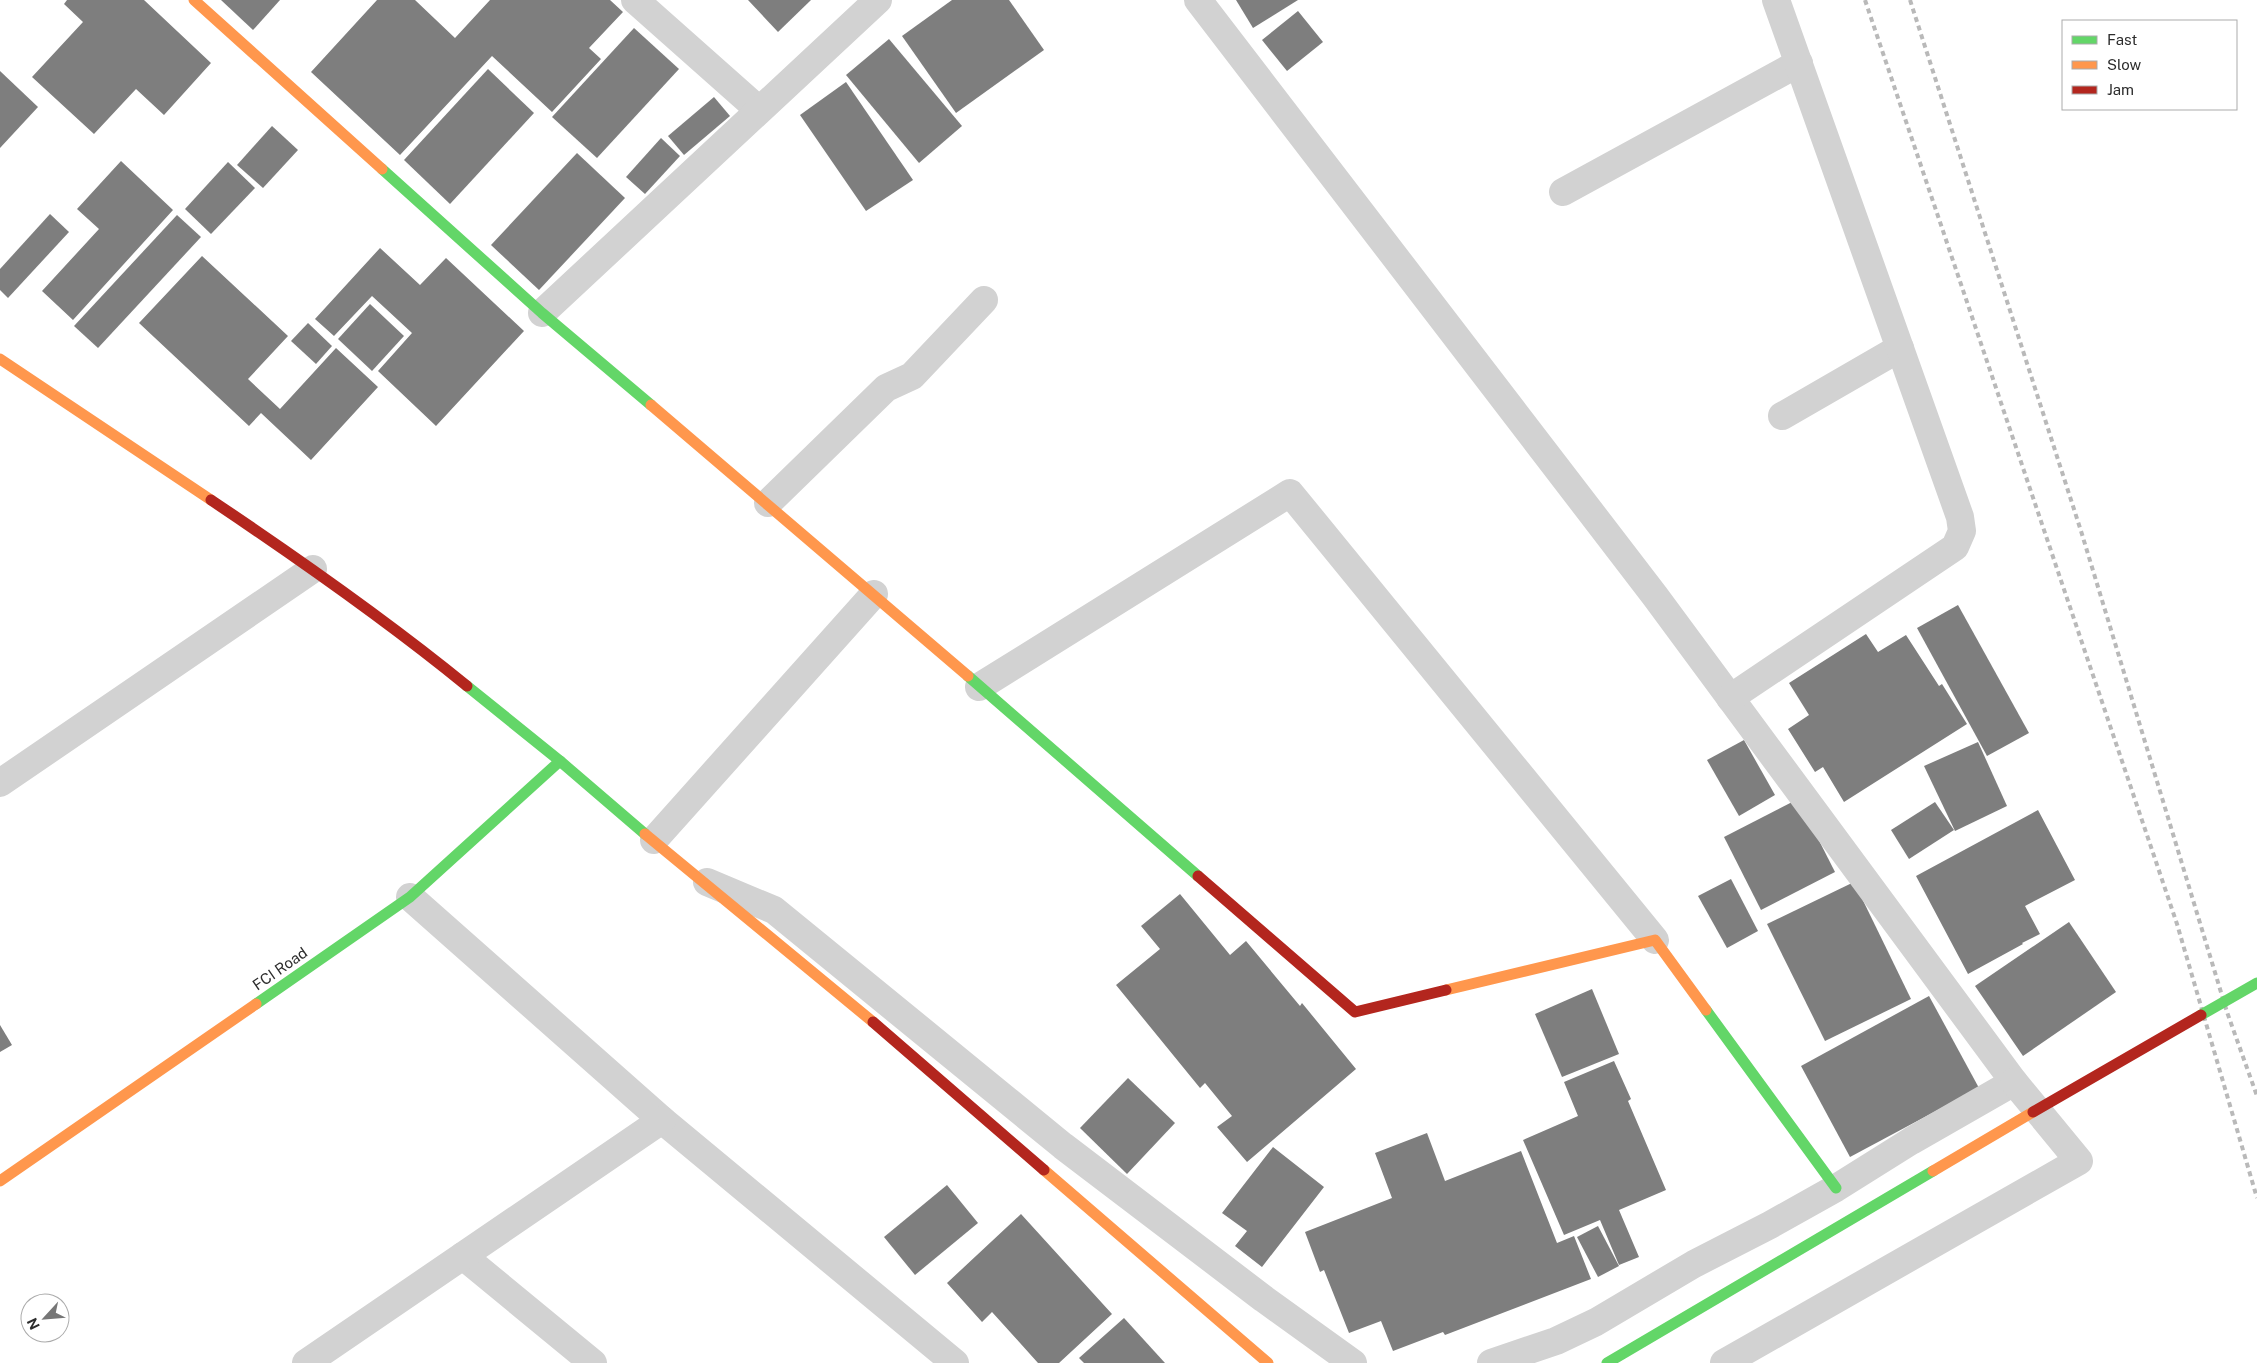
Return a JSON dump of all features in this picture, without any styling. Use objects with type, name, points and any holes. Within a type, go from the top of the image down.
[{"type":"street","points":[[194,0],[542,313],[874,594],[1355,1012],[1655,940]]},
{"type":"street","points":[[636,0],[759,110]]},
{"type":"street","points":[[542,313],[878,0]]},
{"type":"street","points":[[1198,0],[1655,596],[2014,1082],[2079,1161],[1724,1363]]},
{"type":"street","points":[[1730,698],[1954,546],[1962,531],[1960,517],[1776,0]]},
{"type":"street","points":[[1563,192],[1799,63]]},
{"type":"street","points":[[768,503],[886,388],[912,376],[984,300]]},
{"type":"street","points":[[1782,416],[1900,348]]},
{"type":"street","points":[[0,359],[115,434],[313,569],[410,639],[560,761],[609,804],[881,1029],[1268,1363]]},
{"type":"street","points":[[979,687],[1290,493],[1655,940],[1836,1188]]},
{"type":"street","points":[[0,783],[313,569]]},
{"type":"street","points":[[654,840],[874,594]]},
{"type":"street","name":"FCI Road","points":[[0,1181],[410,897],[560,761]]},
{"type":"street","points":[[704,881],[774,910],[1064,1146],[1264,1299],[1353,1363]]},
{"type":"street","points":[[410,897],[662,1120],[955,1363]]},
{"type":"street","points":[[1607,1363],[2032,1112],[2257,983]]},
{"type":"street","points":[[1491,1363],[1556,1341],[1596,1322],[1694,1264],[1836,1188],[1911,1141],[2014,1082]]},
{"type":"street","points":[[306,1363],[662,1120]]},
{"type":"street","points":[[463,1256],[593,1363]]},
{"type":"building","points":[[67,0],[144,0],[211,63],[164,115],[136,89],[94,134],[32,77],[83,22],[64,4]]},
{"type":"building","points":[[221,0],[280,0],[253,30]]},
{"type":"building","points":[[377,0],[415,0],[455,38],[490,0],[610,0],[623,12],[589,48],[601,59],[552,112],[492,56],[400,155],[311,72]]},
{"type":"building","points":[[748,0],[811,0],[778,32]]},
{"type":"building","points":[[952,0],[1009,0],[1044,50],[956,113],[902,36]]},
{"type":"building","points":[[1236,0],[1298,0],[1253,28]]},
{"type":"building","points":[[1298,11],[1323,42],[1287,71],[1262,40]]},
{"type":"building","points":[[634,28],[679,69],[597,158],[552,117]]},
{"type":"building","points":[[889,39],[962,126],[919,163],[846,75]]},
{"type":"building","points":[[488,69],[534,113],[450,204],[404,160]]},
{"type":"building","points":[[0,71],[38,107],[0,148]]},
{"type":"building","points":[[846,82],[913,180],[866,211],[800,115]]},
{"type":"building","points":[[714,97],[730,116],[684,155],[668,136]]},
{"type":"building","points":[[272,126],[298,150],[263,188],[237,165]]},
{"type":"building","points":[[661,138],[680,156],[645,194],[626,177]]},
{"type":"building","points":[[577,153],[625,198],[539,290],[491,245]]},
{"type":"building","points":[[121,161],[173,210],[73,320],[42,291],[99,229],[77,209]]},
{"type":"building","points":[[228,162],[255,188],[211,234],[185,209]]},
{"type":"building","points":[[50,214],[69,232],[8,298],[0,290],[0,269]]},
{"type":"building","points":[[177,215],[201,237],[98,348],[74,326]]},
{"type":"building","points":[[380,248],[420,285],[446,258],[524,331],[436,426],[378,371],[412,333],[372,296],[334,336],[315,319]]},
{"type":"building","points":[[202,256],[288,336],[248,379],[280,409],[336,348],[378,387],[311,460],[261,413],[249,426],[139,323]]},
{"type":"building","points":[[370,304],[404,336],[372,371],[338,339]]},
{"type":"building","points":[[308,323],[332,346],[316,364],[291,341]]},
{"type":"building","points":[[1958,605],[2029,733],[1987,756],[1917,628]]},
{"type":"building","points":[[1866,634],[1878,652],[1906,635],[1939,686],[1942,684],[1967,724],[1844,802],[1823,767],[1815,772],[1788,729],[1809,715],[1789,683]]},
{"type":"building","points":[[1744,740],[1775,795],[1739,816],[1707,760]]},
{"type":"building","points":[[1978,742],[2007,806],[1955,831],[1924,766]]},
{"type":"building","points":[[1798,799],[1835,872],[1761,910],[1724,837]]},
{"type":"building","points":[[1935,802],[1954,830],[1909,859],[1891,830]]},
{"type":"building","points":[[2038,810],[2075,880],[2025,906],[2040,934],[1968,974],[1916,876]]},
{"type":"building","points":[[1731,879],[1758,931],[1727,948],[1698,896]]},
{"type":"building","points":[[1854,882],[1911,999],[1825,1041],[1767,924]]},
{"type":"building","points":[[1180,894],[1230,955],[1246,941],[1300,1006],[1302,1003],[1356,1069],[1247,1162],[1217,1127],[1232,1116],[1205,1083],[1200,1088],[1116,985],[1160,949],[1141,926]]},
{"type":"building","points":[[2069,922],[2116,992],[2023,1056],[1975,986]]},
{"type":"building","points":[[1592,989],[1619,1054],[1562,1077],[1535,1014]]},
{"type":"building","points":[[1929,996],[1979,1088],[1850,1157],[1801,1066]]},
{"type":"building","points":[[0,1025],[12,1045],[0,1052]]},
{"type":"building","points":[[1614,1061],[1631,1099],[1628,1101],[1666,1190],[1619,1210],[1639,1257],[1619,1265],[1600,1220],[1564,1235],[1523,1140],[1578,1116],[1564,1082]]},
{"type":"building","points":[[1128,1078],[1175,1123],[1127,1174],[1080,1128]]},
{"type":"building","points":[[1427,1133],[1445,1181],[1521,1151],[1557,1243],[1574,1236],[1591,1279],[1445,1335],[1443,1332],[1393,1351],[1381,1321],[1349,1333],[1324,1270],[1320,1272],[1305,1232],[1392,1198],[1375,1153]]},
{"type":"building","points":[[1273,1147],[1324,1187],[1262,1267],[1235,1246],[1247,1231],[1222,1213]]},
{"type":"building","points":[[947,1185],[978,1223],[915,1275],[884,1237]]},
{"type":"building","points":[[1021,1214],[1112,1314],[1059,1363],[1038,1363],[992,1312],[982,1322],[947,1283]]},
{"type":"building","points":[[1598,1226],[1619,1266],[1598,1277],[1577,1237]]},
{"type":"building","points":[[1124,1318],[1165,1363],[1084,1363],[1079,1358]]},
{"type":"railway","points":[[1865,0],[2177,924],[2257,1198]]},
{"type":"railway","points":[[1910,0],[2081,531],[2227,1012],[2257,1096]]},
{"type":"traffic: fast","points":[[382,169],[542,313],[651,405]]},
{"type":"traffic: fast","points":[[968,676],[1198,876]]},
{"type":"traffic: fast","points":[[467,686],[560,761],[645,834]]},
{"type":"traffic: fast","points":[[256,1004],[410,897],[560,761]]},
{"type":"traffic: fast","points":[[2201,1015],[2257,983]]},
{"type":"traffic: fast","points":[[1706,1010],[1836,1188]]},
{"type":"traffic: fast","points":[[1607,1363],[1933,1171]]},
{"type":"traffic: slow","points":[[194,0],[382,169]]},
{"type":"traffic: slow","points":[[0,359],[211,500]]},
{"type":"traffic: slow","points":[[651,405],[968,676]]},
{"type":"traffic: slow","points":[[645,834],[873,1022]]},
{"type":"traffic: slow","points":[[1446,990],[1655,940],[1706,1010]]},
{"type":"traffic: slow","points":[[0,1181],[256,1004]]},
{"type":"traffic: slow","points":[[1933,1171],[2033,1112]]},
{"type":"traffic: slow","points":[[1044,1170],[1268,1363]]},
{"type":"traffic: jam","points":[[211,500],[341,590],[467,686]]},
{"type":"traffic: jam","points":[[1198,876],[1355,1012],[1446,990]]},
{"type":"traffic: jam","points":[[2033,1112],[2201,1015]]},
{"type":"traffic: jam","points":[[873,1022],[1044,1170]]}]
